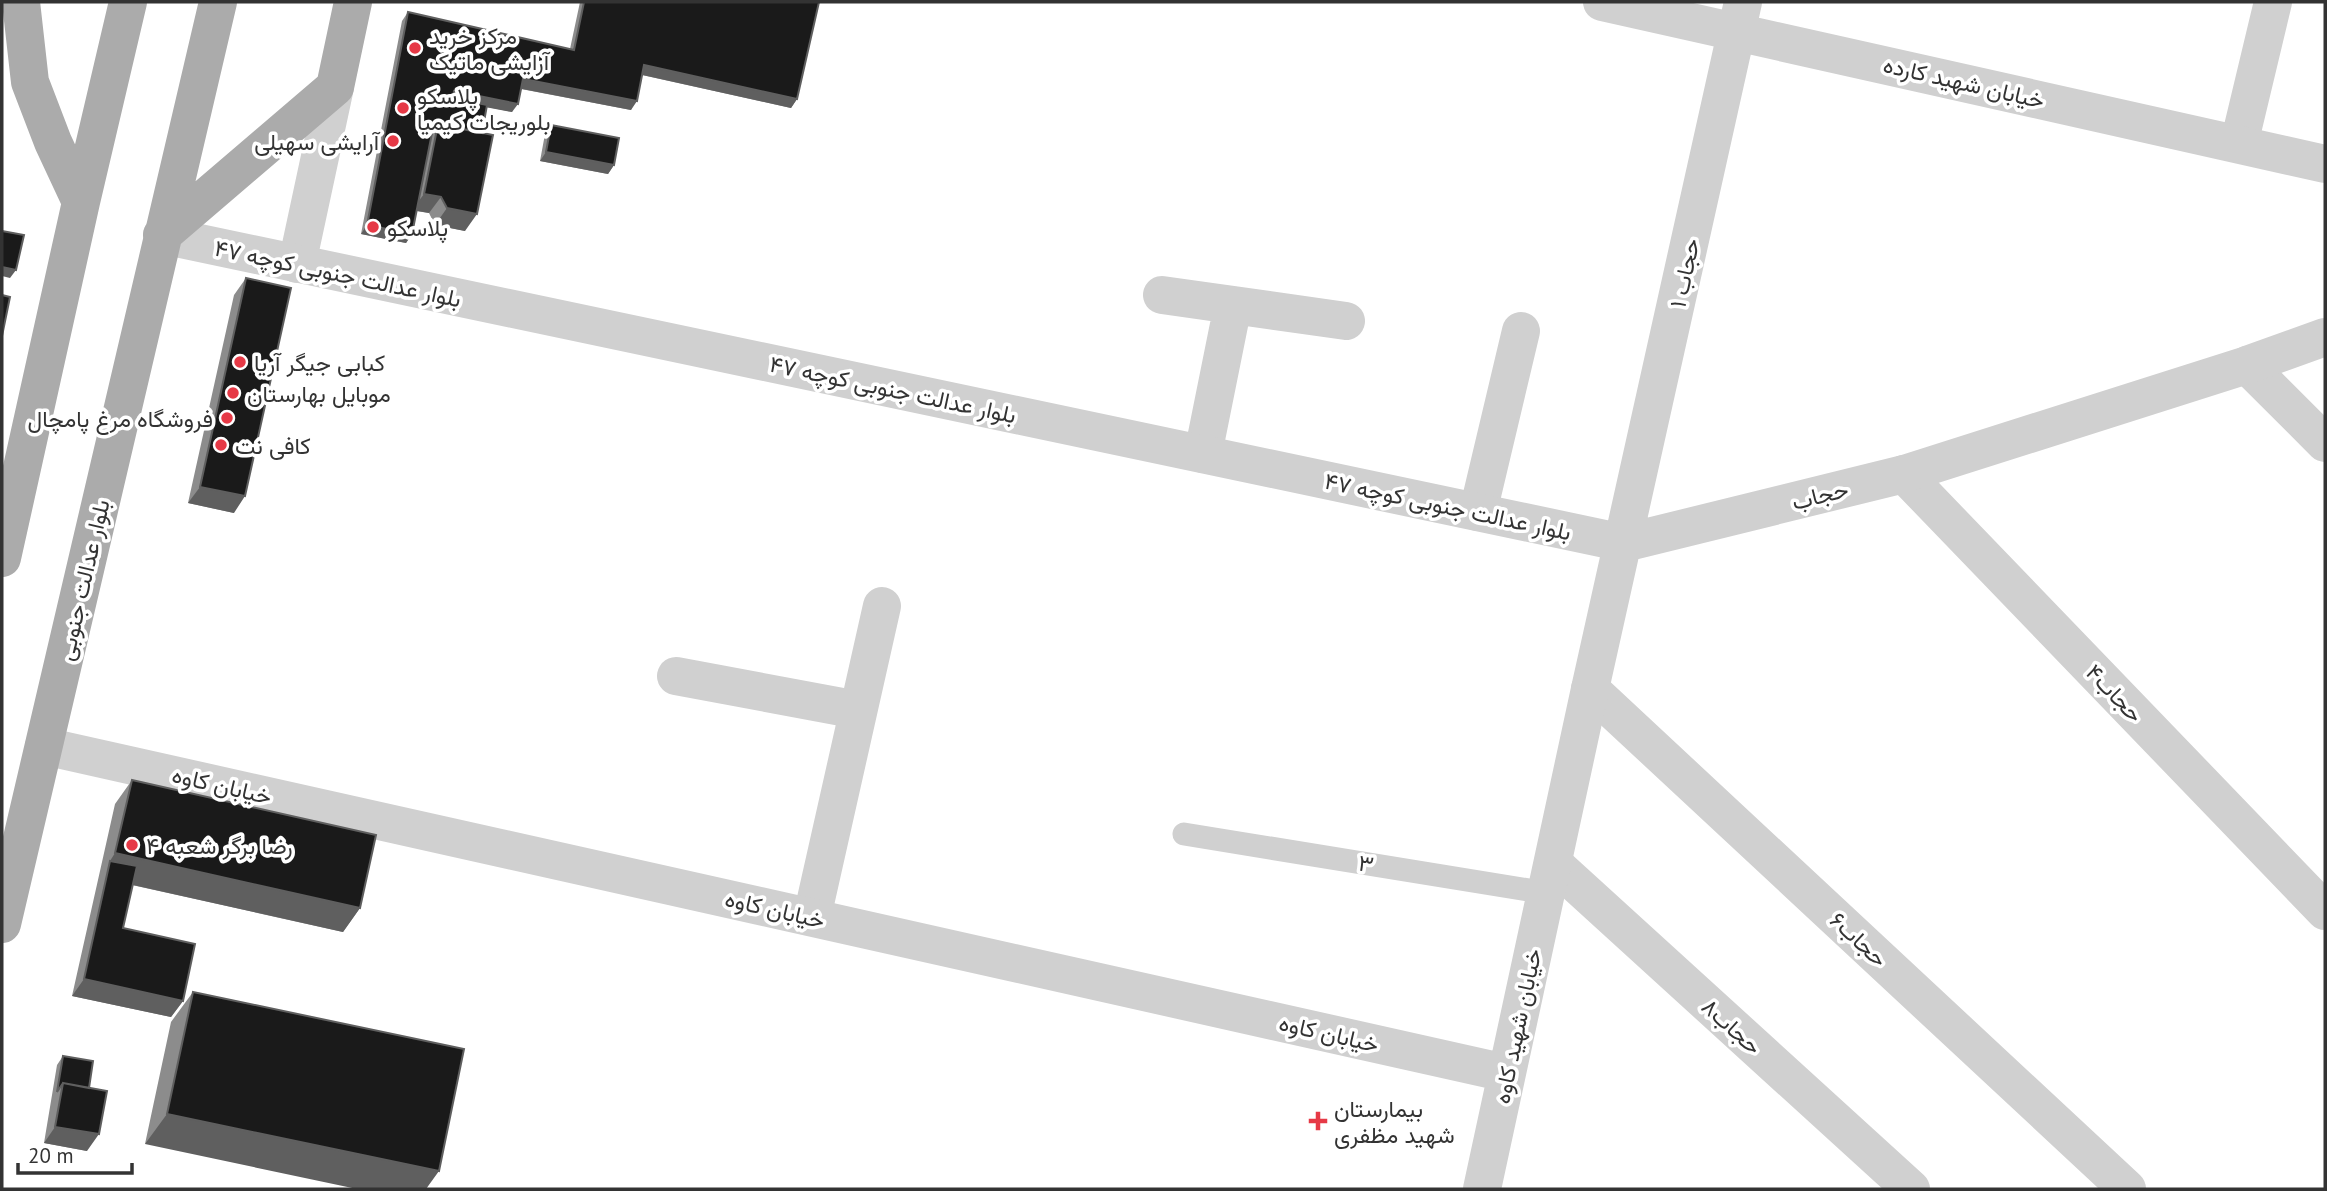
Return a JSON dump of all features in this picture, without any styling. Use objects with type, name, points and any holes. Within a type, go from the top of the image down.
[{"type":"main road","points":[[21,2],[30,82],[53,142],[81,202]]},
{"type":"main road","points":[[2,558],[128,2]]},
{"type":"main road","name":"بلوار عدالت جنوبی","points":[[2,924],[218,2]]},
{"type":"main road","points":[[162,235],[335,87],[353,2]]},
{"type":"street","name":"خیابان شهید کارده","points":[[1602,2],[1740,16],[2325,164]]},
{"type":"street","points":[[2239,144],[2273,2]]},
{"type":"street","name":"حجاب ۱","points":[[1624,543],[1740,16]]},
{"type":"street","points":[[297,264],[335,87]]},
{"type":"street","name":"بلوار عدالت جنوبی کوچه ۴۷","points":[[162,235],[1624,543]]},
{"type":"street","points":[[1162,295],[1346,321]]},
{"type":"street","points":[[1203,454],[1233,305]]},
{"type":"street","points":[[1478,512],[1521,331]]},
{"type":"street","name":"حجاب","points":[[1624,543],[1904,474],[2247,365],[2325,337]]},
{"type":"street","points":[[2247,365],[2325,443]]},
{"type":"street","name":"حجاب۴","points":[[1904,474],[2325,911]]},
{"type":"street","points":[[1550,878],[1624,543]]},
{"type":"street","points":[[812,917],[882,606]]},
{"type":"street","points":[[676,676],[858,710]]},
{"type":"street","name":"حجاب۶","points":[[1590,689],[2127,1189]]},
{"type":"street","name":"خیابان کاوه","points":[[44,746],[1506,1073]]},
{"type":"street","name":"خیابان شهید کاوه","points":[[1482,1189],[1550,878]]},
{"type":"street","name":"حجاب۸","points":[[1550,878],[1911,1189]]},
{"type":"lane","name":"۳","points":[[1184,834],[1550,878]]},
{"type":"building","points":[[584,2],[819,2],[797,99],[644,65],[637,101],[523,79],[518,104],[454,91],[453,98],[487,105],[482,133],[438,124],[433,128],[412,234],[367,225],[408,12],[574,50]]},
{"type":"building","points":[[438,124],[493,135],[477,214],[447,208],[441,197],[424,194]]},
{"type":"building","points":[[551,125],[619,138],[614,165],[546,152]]},
{"type":"building","points":[[2,231],[24,235],[16,270],[2,267]]},
{"type":"building","points":[[246,278],[291,288],[245,496],[200,487]]},
{"type":"building","points":[[2,295],[10,297],[2,336]]},
{"type":"building","points":[[132,780],[376,835],[360,908],[115,853]]},
{"type":"building","points":[[110,861],[137,866],[123,928],[195,944],[183,1001],[84,979]]},
{"type":"building","points":[[193,992],[464,1049],[439,1171],[167,1114]]},
{"type":"building","points":[[63,1056],[93,1061],[89,1088],[63,1083],[57,1092]]},
{"type":"building","points":[[63,1083],[107,1091],[99,1134],[55,1127]]},
{"type":"place","name":"مرکز خرید آرایشی ماتیک","points":[[415,48]]},
{"type":"place","name":"پلاسکو بلوریجات کیمیا","points":[[403,108]]},
{"type":"place","name":"آرایشی سهیلی","points":[[393,141]]},
{"type":"place","name":"پلاسکو","points":[[373,227]]},
{"type":"place","name":"کبابی جیگر آریا","points":[[240,362]]},
{"type":"place","name":"موبایل بهارستان","points":[[233,393]]},
{"type":"place","name":"فروشگاه مرغ پامچال","points":[[227,418]]},
{"type":"place","name":"کافی نت","points":[[221,445]]},
{"type":"place","name":"رضا برگر شعبه ۴","points":[[132,845]]},
{"type":"place","name":"بیمارستان شهید مظفری","points":[[1318,1121]]}]
